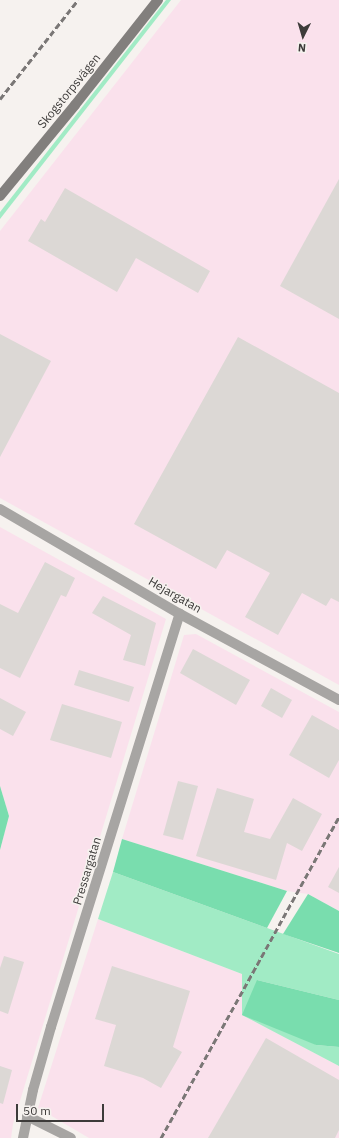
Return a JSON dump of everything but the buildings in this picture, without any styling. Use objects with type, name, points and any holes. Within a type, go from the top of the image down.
[{"type":"main road","name":"Skogstorpsvägen","points":[[0,196],[75,106],[158,0]]},
{"type":"street","name":"Hejargatan","points":[[0,509],[180,614],[339,700]]},
{"type":"street","name":"Pressargatan","points":[[23,1138],[33,1090],[51,1027],[180,614]]},
{"type":"street","points":[[27,1116],[71,1138]]},
{"type":"shaded area","points":[[181,0],[339,0],[339,685],[0,498],[0,231]]},
{"type":"shaded area","points":[[0,527],[166,619],[13,1124],[11,1138],[0,1138],[0,850],[9,816],[0,786]]},
{"type":"shaded area","points":[[196,634],[339,712],[339,911],[308,894],[287,891],[122,839],[184,635]]},
{"type":"shaded area","points":[[98,919],[242,974],[243,1015],[339,1066],[339,1138],[89,1138],[38,1108]]},
{"type":"green space","points":[[166,0],[171,0],[0,219],[0,212]]},
{"type":"green space","points":[[0,786],[9,816],[0,850]]},
{"type":"green space","points":[[122,839],[287,891],[267,928],[113,872]]},
{"type":"green space","points":[[113,872],[339,954],[339,1000],[257,980],[316,1045],[339,1047],[339,1066],[242,1015],[242,974],[98,919]]},
{"type":"green space","points":[[308,894],[339,911],[339,953],[283,934]]},
{"type":"green space","points":[[257,980],[339,1000],[339,1047],[316,1045],[242,1015]]},
{"type":"railway","points":[[0,99],[78,0]]},
{"type":"railway","points":[[161,1138],[339,817]]}]
